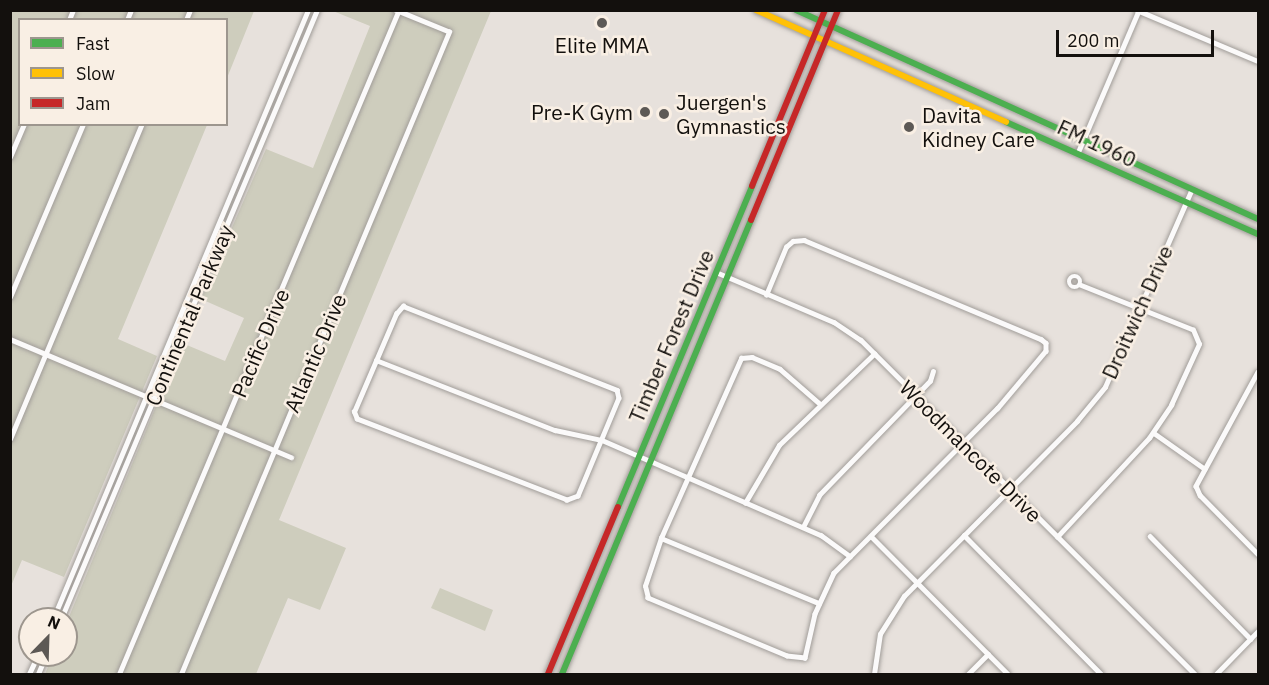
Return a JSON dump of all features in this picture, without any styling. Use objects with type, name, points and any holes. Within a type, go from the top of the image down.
[{"type":"main road","name":"FM 1960","points":[[756,10],[1258,234]]},
{"type":"main road","name":"FM 1960","points":[[796,10],[1258,219]]},
{"type":"main road","name":"Timber Forest Drive","points":[[548,675],[825,10]]},
{"type":"main road","name":"Timber Forest Drive","points":[[562,675],[838,10]]},
{"type":"main road","points":[[777,124],[790,129]]},
{"type":"main road","points":[[757,173],[769,178]]},
{"type":"main road","points":[[675,370],[687,375]]},
{"type":"street","name":"Continental Parkway","points":[[58,607],[308,10]]},
{"type":"street","name":"Continental Parkway","points":[[66,607],[317,10]]},
{"type":"street","name":"Atlantic Drive","points":[[181,675],[449,32],[397,11]]},
{"type":"street","name":"Pacific Drive","points":[[119,675],[224,429],[397,11]]},
{"type":"street","points":[[1078,152],[1138,11],[1258,61]]},
{"type":"street","points":[[10,157],[23,126]]},
{"type":"street","points":[[10,297],[82,126]]},
{"type":"street","points":[[10,439],[141,126]]},
{"type":"street","name":"Droitwich Drive","points":[[874,675],[882,628],[917,582],[1100,394],[1192,189]]},
{"type":"street","points":[[766,295],[786,247],[793,241],[804,240],[1041,339],[1046,343],[1046,351],[1037,364],[964,442],[834,573],[819,603],[809,653],[796,659],[675,609],[651,602],[645,595],[661,538],[741,358],[752,357],[788,374],[819,403]]},
{"type":"street","name":"Woodmancote Drive","points":[[716,272],[845,327],[964,442],[1195,675]]},
{"type":"street","points":[[1057,537],[1124,470],[1154,433],[1197,348],[1196,333],[1080,285]]},
{"type":"street","points":[[403,306],[612,386],[618,394],[602,440],[573,500],[357,419],[355,411],[376,360],[403,306]]},
{"type":"street","points":[[10,339],[291,457]]},
{"type":"street","points":[[745,503],[779,445],[819,403],[874,354]]},
{"type":"street","points":[[376,360],[555,430],[602,440],[686,479],[832,540],[850,556]]},
{"type":"street","points":[[803,527],[831,480],[916,396],[933,371]]},
{"type":"street","points":[[1258,372],[1205,469],[1197,491],[1258,554]]},
{"type":"street","points":[[1154,433],[1205,469]]},
{"type":"street","points":[[964,535],[1101,675]]},
{"type":"street","points":[[871,536],[1008,675]]},
{"type":"street","points":[[1150,536],[1251,639]]},
{"type":"street","points":[[661,538],[819,603]]},
{"type":"street","points":[[1216,675],[1258,631]]},
{"type":"street","points":[[968,675],[988,654]]},
{"type":"shaded area","points":[[11,11],[254,11],[228,76],[228,18],[18,18],[18,126],[207,126],[118,339],[157,356],[64,577],[22,560],[11,586]]},
{"type":"shaded area","points":[[333,11],[491,11],[279,520],[346,548],[320,610],[288,598],[256,674],[45,674],[48,667],[78,667],[78,607],[73,607],[182,343],[225,361],[244,318],[201,299],[266,149],[313,168],[370,26]]},
{"type":"shaded area","points":[[440,588],[493,610],[485,631],[431,608]]},
{"type":"traffic: fast","points":[[796,10],[1258,219]]},
{"type":"traffic: fast","points":[[1006,122],[1258,234]]},
{"type":"traffic: fast","points":[[618,507],[752,186]]},
{"type":"traffic: fast","points":[[562,674],[751,220]]},
{"type":"traffic: slow","points":[[756,10],[1006,122]]},
{"type":"traffic: jam","points":[[752,186],[825,10]]},
{"type":"traffic: jam","points":[[751,220],[838,10]]},
{"type":"traffic: jam","points":[[548,674],[618,507]]},
{"type":"place","name":"Elite MMA","points":[[602,23]]},
{"type":"place","name":"Pre-K Gym","points":[[645,112]]},
{"type":"place","name":"Juergen's Gymnastics","points":[[664,114]]},
{"type":"place","name":"Davita Kidney Care","points":[[909,127]]}]
